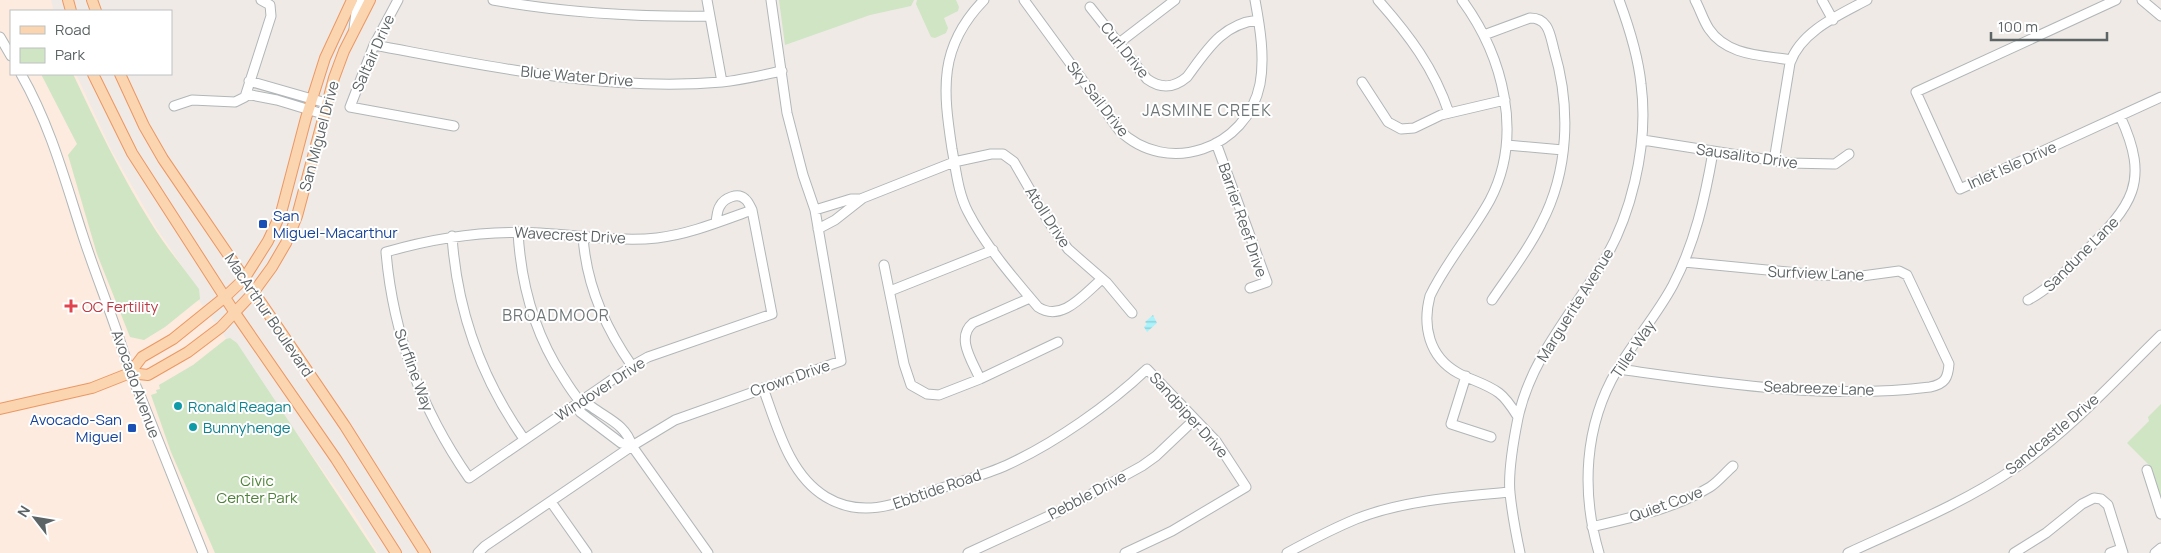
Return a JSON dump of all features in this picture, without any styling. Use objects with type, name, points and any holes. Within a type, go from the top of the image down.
[{"type":"main road","name":"San Miguel Drive","points":[[130,373],[142,357],[173,338],[244,279],[268,241],[280,213],[311,98],[324,58],[352,0]]},
{"type":"main road","name":"San Miguel Drive","points":[[0,409],[92,388],[130,373],[148,376],[188,352],[221,327],[264,281],[277,259],[297,216],[326,103],[344,51],[370,0]]},
{"type":"main road","name":"MacArthur Boulevard","points":[[93,75],[132,153],[235,313],[336,459],[396,553]]},
{"type":"main road","name":"MacArthur Boulevard","points":[[120,75],[144,126],[163,159],[345,426],[424,553]]},
{"type":"street","points":[[174,106],[192,100],[235,102],[242,100],[246,94],[271,16],[270,5],[261,0]]},
{"type":"street","points":[[354,30],[356,12],[362,0]]},
{"type":"street","name":"Saltair Drive","points":[[398,0],[374,45],[350,107],[454,126]]},
{"type":"street","points":[[493,0],[553,10],[605,15],[710,16]]},
{"type":"street","points":[[707,0],[722,82]]},
{"type":"street","name":"Crown Drive","points":[[478,553],[485,546],[632,446],[675,420],[840,361],[814,210],[802,175],[789,122],[771,0]]},
{"type":"street","points":[[984,0],[972,12],[958,34],[946,74],[945,101],[954,162],[967,210],[1030,298],[1044,311],[1058,312],[1065,310],[1102,279]]},
{"type":"street","name":"Sky Sail Drive","points":[[1024,0],[1119,130],[1128,139],[1145,149],[1168,154],[1191,152],[1216,143],[1238,126],[1255,98],[1261,71],[1255,0]]},
{"type":"street","points":[[1119,43],[1175,0]]},
{"type":"street","points":[[1378,0],[1421,52],[1434,75],[1450,113]]},
{"type":"street","points":[[1462,0],[1484,35],[1497,68],[1505,100],[1507,145],[1501,174],[1492,195],[1434,288],[1426,309],[1427,332],[1436,352],[1449,367],[1501,394],[1518,417]]},
{"type":"street","name":"Marguerite Avenue","points":[[1520,553],[1510,492],[1518,417],[1533,374],[1551,338],[1598,271],[1616,237],[1628,202],[1643,140],[1642,84],[1630,29],[1619,0]]},
{"type":"street","points":[[1695,0],[1708,27],[1723,43],[1740,51],[1791,60]]},
{"type":"street","points":[[1822,0],[1833,20]]},
{"type":"street","points":[[1774,161],[1791,60],[1800,43],[1806,37],[1867,0]]},
{"type":"street","name":"Inlet Isle Drive","points":[[2116,0],[1916,92],[1960,189],[2161,97]]},
{"type":"street","points":[[2142,0],[2161,16]]},
{"type":"street","name":"Curl Drive","points":[[1090,7],[1147,79],[1159,86],[1173,86],[1187,77],[1221,34],[1242,23],[1258,20]]},
{"type":"street","points":[[1484,35],[1530,18],[1541,20],[1548,28],[1557,60],[1562,89],[1564,120],[1563,150],[1554,193],[1542,223],[1492,300]]},
{"type":"street","points":[[1,41],[10,54]]},
{"type":"street","name":"Blue Water Drive","points":[[374,45],[556,76],[661,83],[722,82],[782,71]]},
{"type":"street","name":"Avocado Avenue","points":[[22,75],[42,113],[55,145],[82,234],[130,373],[203,553]]},
{"type":"street","points":[[250,81],[326,103]]},
{"type":"street","points":[[1362,82],[1388,122],[1400,129],[1414,128],[1429,119],[1505,100]]},
{"type":"street","points":[[246,94],[323,114]]},
{"type":"street","name":"Sandune Lane","points":[[2028,300],[2046,290],[2114,223],[2126,206],[2135,181],[2135,164],[2131,142],[2120,116]]},
{"type":"street","name":"Sausalito Drive","points":[[1643,140],[1804,164],[1835,164],[1849,154]]},
{"type":"street","name":"Barrier Reef Drive","points":[[1216,143],[1267,282],[1250,288]]},
{"type":"street","points":[[1507,145],[1563,150]]},
{"type":"street","name":"Tiller Way","points":[[1600,553],[1592,526],[1588,493],[1590,446],[1598,412],[1618,369],[1657,314],[1684,262],[1702,211],[1714,152]]},
{"type":"street","name":"Atoll Drive","points":[[860,200],[954,162],[996,153],[1009,157],[1014,162],[1057,236],[1079,260],[1102,279],[1132,313]]},
{"type":"street","points":[[716,222],[719,207],[723,201],[731,196],[740,196],[746,199],[752,210]]},
{"type":"street","points":[[814,210],[851,199],[860,200]]},
{"type":"street","points":[[818,229],[835,220],[860,200]]},
{"type":"street","points":[[831,206],[835,220]]},
{"type":"street","name":"Wavecrest Drive","points":[[386,252],[452,236],[518,232],[655,238],[690,231],[752,210]]},
{"type":"street","name":"Windover Drive","points":[[469,478],[632,366],[648,358],[772,314],[752,210]]},
{"type":"street","points":[[518,232],[523,280],[536,326],[552,360],[580,401],[626,431],[632,446],[708,553]]},
{"type":"street","points":[[452,236],[458,291],[473,344],[495,394],[524,439]]},
{"type":"street","points":[[583,236],[585,259],[597,304],[606,326],[632,366]]},
{"type":"street","points":[[890,291],[994,250]]},
{"type":"street","name":"Surfline Way","points":[[386,252],[395,317],[415,381],[444,441],[469,478]]},
{"type":"street","name":"Surfview Lane","points":[[1684,262],[1818,275],[1862,276],[1899,270],[1907,276],[1923,312]]},
{"type":"street","points":[[884,265],[904,364],[911,384],[926,394],[938,395],[980,379],[1058,342]]},
{"type":"street","points":[[980,379],[965,342],[967,330],[974,323],[1030,298]]},
{"type":"street","name":"Seabreeze Lane","points":[[1618,369],[1701,381],[1813,390],[1863,391],[1930,387],[1940,385],[1948,376],[1949,364],[1923,312]]},
{"type":"street","name":"Sandcastle Drive","points":[[1848,553],[1964,498],[2016,467],[2069,423],[2161,335]]},
{"type":"street","name":"Ebbtide Road","points":[[763,388],[785,445],[808,482],[817,491],[838,503],[856,508],[874,509],[894,505],[1005,466],[1114,399],[1147,369]]},
{"type":"street","name":"Sandpiper Drive","points":[[1125,553],[1172,531],[1246,487],[1226,454],[1147,369]]},
{"type":"street","points":[[1466,376],[1450,424],[1491,437]]},
{"type":"street","name":"Pebble Drive","points":[[968,553],[1066,508],[1142,466],[1156,456],[1195,420]]},
{"type":"street","name":"Quiet Cove","points":[[1592,526],[1638,516],[1676,503],[1711,487],[1732,466]]},
{"type":"street","points":[[2146,470],[2161,514]]},
{"type":"street","points":[[1287,553],[1356,519],[1386,509],[1420,502],[1510,492]]},
{"type":"street","points":[[2014,553],[2046,533],[2082,504],[2094,498],[2101,499],[2108,504],[2111,512],[2122,551],[2110,553]]},
{"type":"street","points":[[551,502],[587,553]]},
{"type":"street","points":[[2155,553],[2161,548]]},
{"type":"shaded area","points":[[0,0],[51,0],[54,10],[10,10],[10,75],[76,75],[112,151],[154,224],[198,290],[198,299],[228,341],[233,343],[354,514],[378,553],[0,553]]},
{"type":"green space","points":[[779,0],[914,0],[911,6],[870,15],[785,45]]},
{"type":"green space","points":[[917,0],[956,0],[959,7],[958,11],[944,18],[948,28],[946,33],[935,38],[931,37],[916,4]]},
{"type":"green space","points":[[42,75],[73,75],[110,150],[140,205],[162,240],[199,289],[200,299],[165,327],[144,340],[130,337],[97,254],[68,155],[77,144]]},
{"type":"green space","name":"Civic Center Park","points":[[230,338],[237,343],[376,553],[215,553],[171,452],[151,395],[157,393],[156,390],[160,389],[159,385],[193,365],[226,339]]},
{"type":"green space","points":[[2161,404],[2161,499],[2152,468],[2127,443],[2149,421],[2148,417]]},
{"type":"water","points":[[1153,315],[1157,323],[1147,332],[1144,327],[1147,324],[1145,322]]},
{"type":"place","name":"San Miguel-Macarthur","points":[[263,224]]},
{"type":"place","name":"OC Fertility","points":[[71,306]]},
{"type":"place","name":"Ronald Reagan","points":[[178,406]]},
{"type":"place","name":"Bunnyhenge","points":[[193,427]]},
{"type":"place","name":"Avocado-San Miguel","points":[[132,428]]},
{"type":"district","name":"JASMINE CREEK","points":[[1207,110]]},
{"type":"district","name":"BROADMOOR","points":[[556,315]]}]
